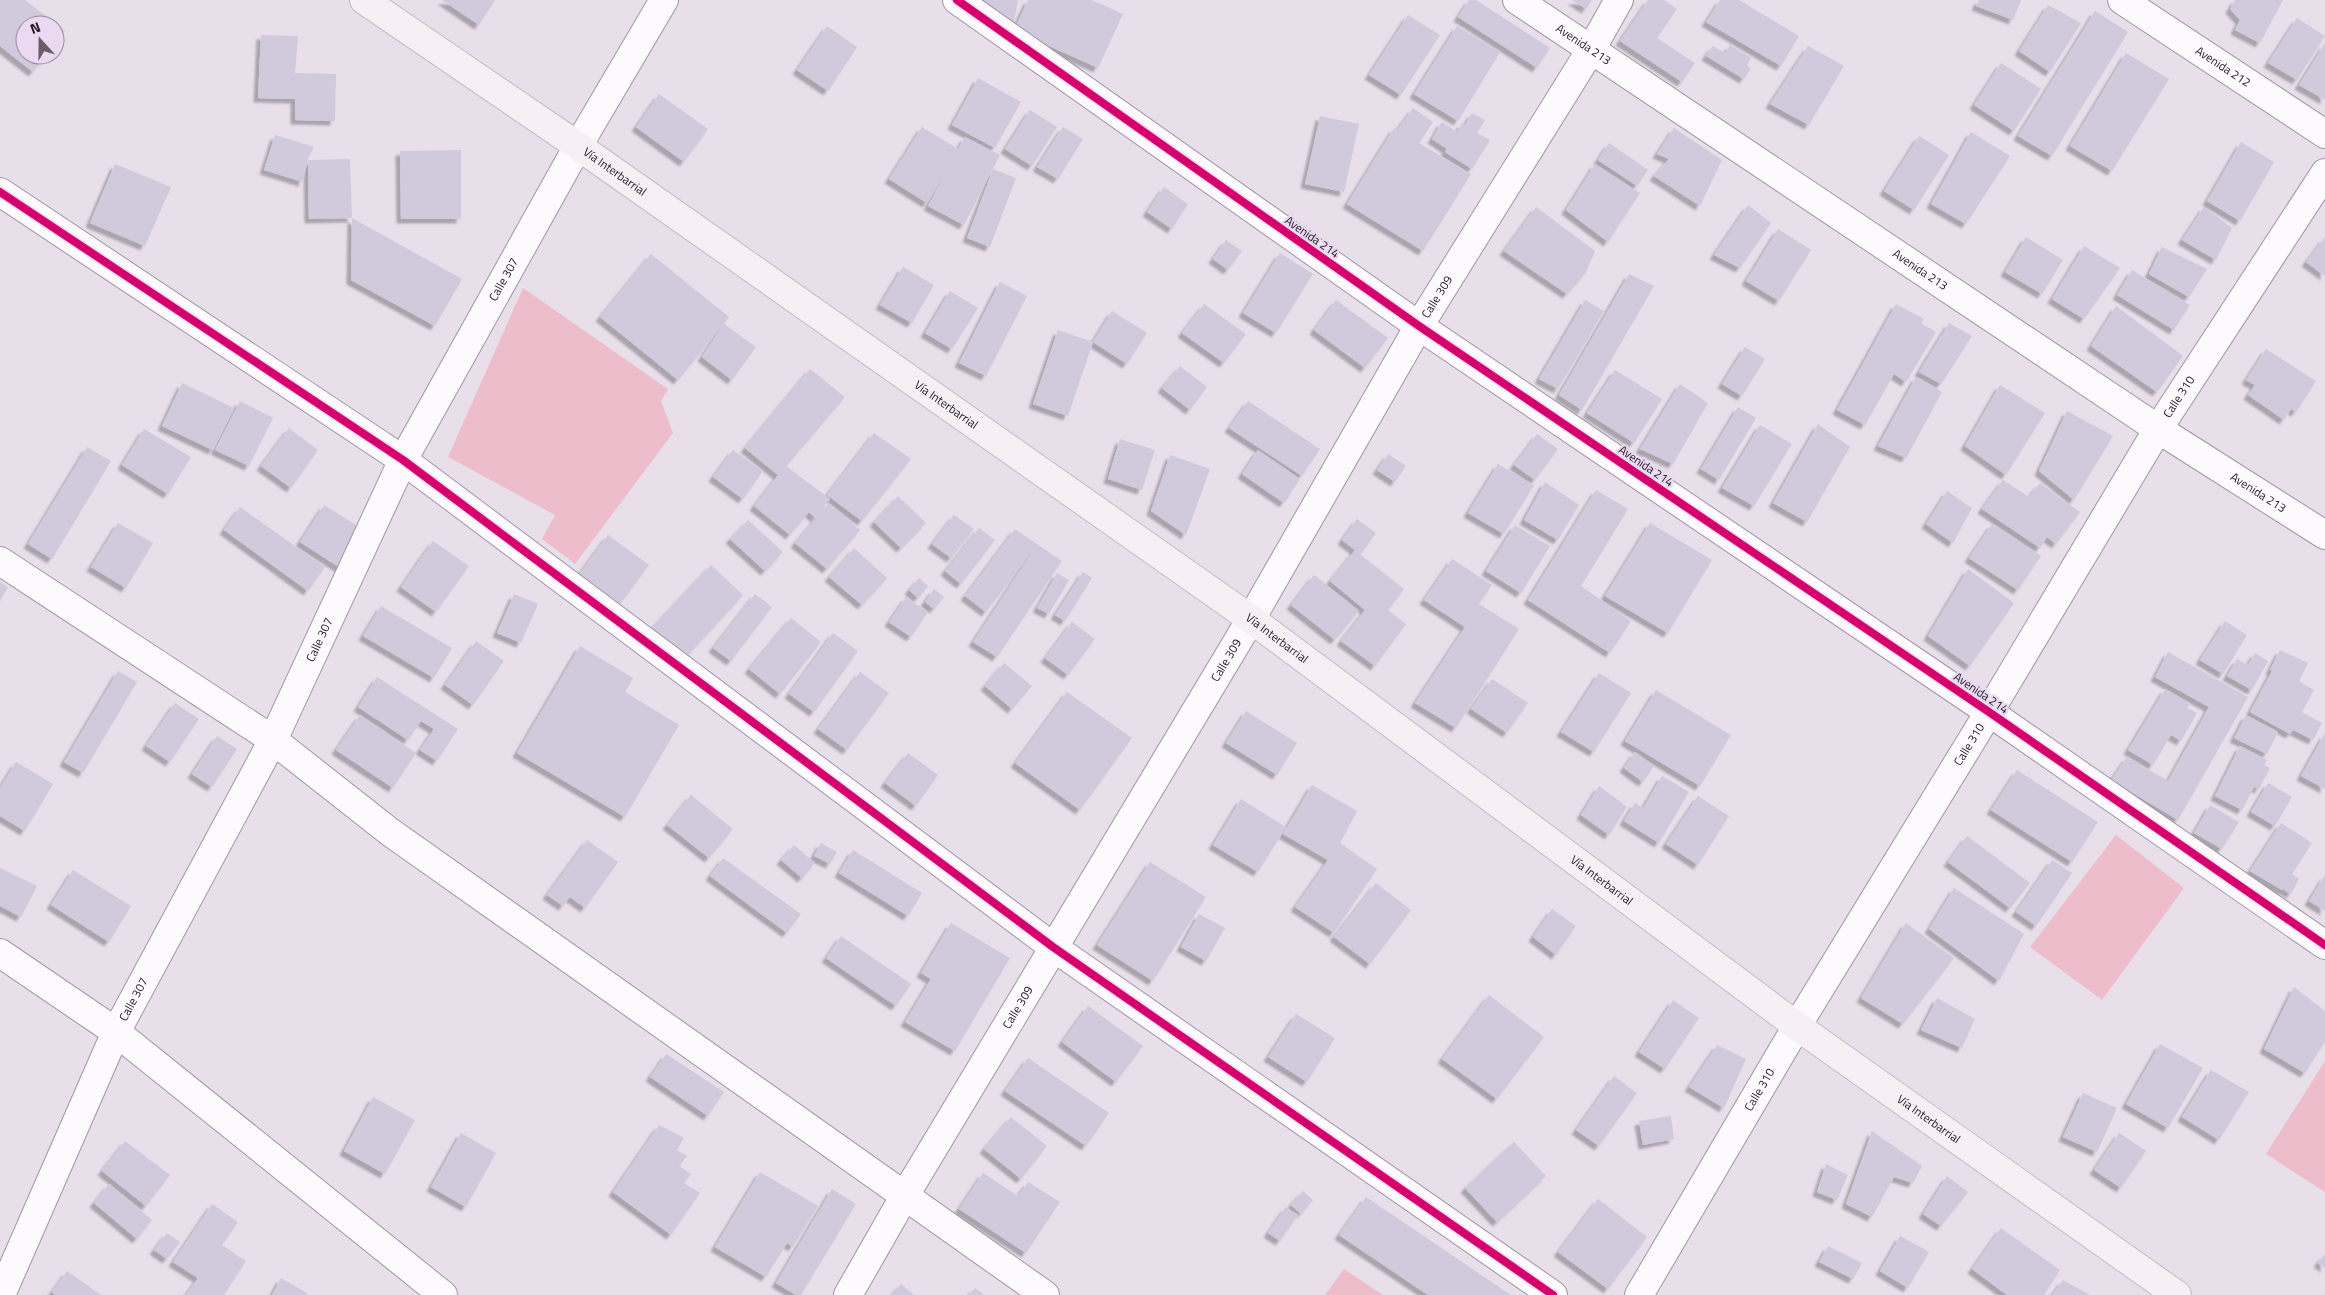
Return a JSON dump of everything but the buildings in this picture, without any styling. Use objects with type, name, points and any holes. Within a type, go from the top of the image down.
[{"type":"main road","name":"Vía Interbarrial","points":[[364,0],[578,146],[1251,619],[1797,1026],[2177,1295]]},
{"type":"street","name":"Calle 307","points":[[1,1295],[116,1032],[273,740],[403,460],[578,146],[664,0]]},
{"type":"street","name":"Avenida 214","points":[[957,0],[1419,326],[1990,712],[2325,945]]},
{"type":"street","name":"Avenida 213","points":[[1517,0],[1592,48],[2158,429],[2325,535]]},
{"type":"street","name":"Calle 309","points":[[848,1295],[904,1196],[1053,946],[1251,619],[1419,326],[1620,0]]},
{"type":"street","name":"Avenida 212","points":[[2122,0],[2325,134]]},
{"type":"street","name":"Calle 310","points":[[1638,1295],[1797,1026],[1990,712],[2158,429],[2325,173]]},
{"type":"street","points":[[0,192],[403,460],[1053,946],[1553,1295]]},
{"type":"street","points":[[0,561],[273,740],[390,832],[1044,1295]]},
{"type":"street","points":[[0,953],[116,1032],[443,1295]]},
{"type":"shaded area","points":[[523,288],[668,389],[661,401],[673,433],[575,564],[542,539],[555,515],[448,457]]},
{"type":"shaded area","points":[[2116,835],[2184,888],[2102,1000],[2030,947]]},
{"type":"shaded area","points":[[2325,1061],[2325,1192],[2266,1154]]},
{"type":"shaded area","points":[[1344,1269],[1383,1295],[1325,1295]]},
{"type":"cycle path","points":[[957,0],[1419,326],[1989,712],[2325,945]]},
{"type":"cycle path","points":[[0,192],[403,460],[1053,947],[1553,1295]]}]
